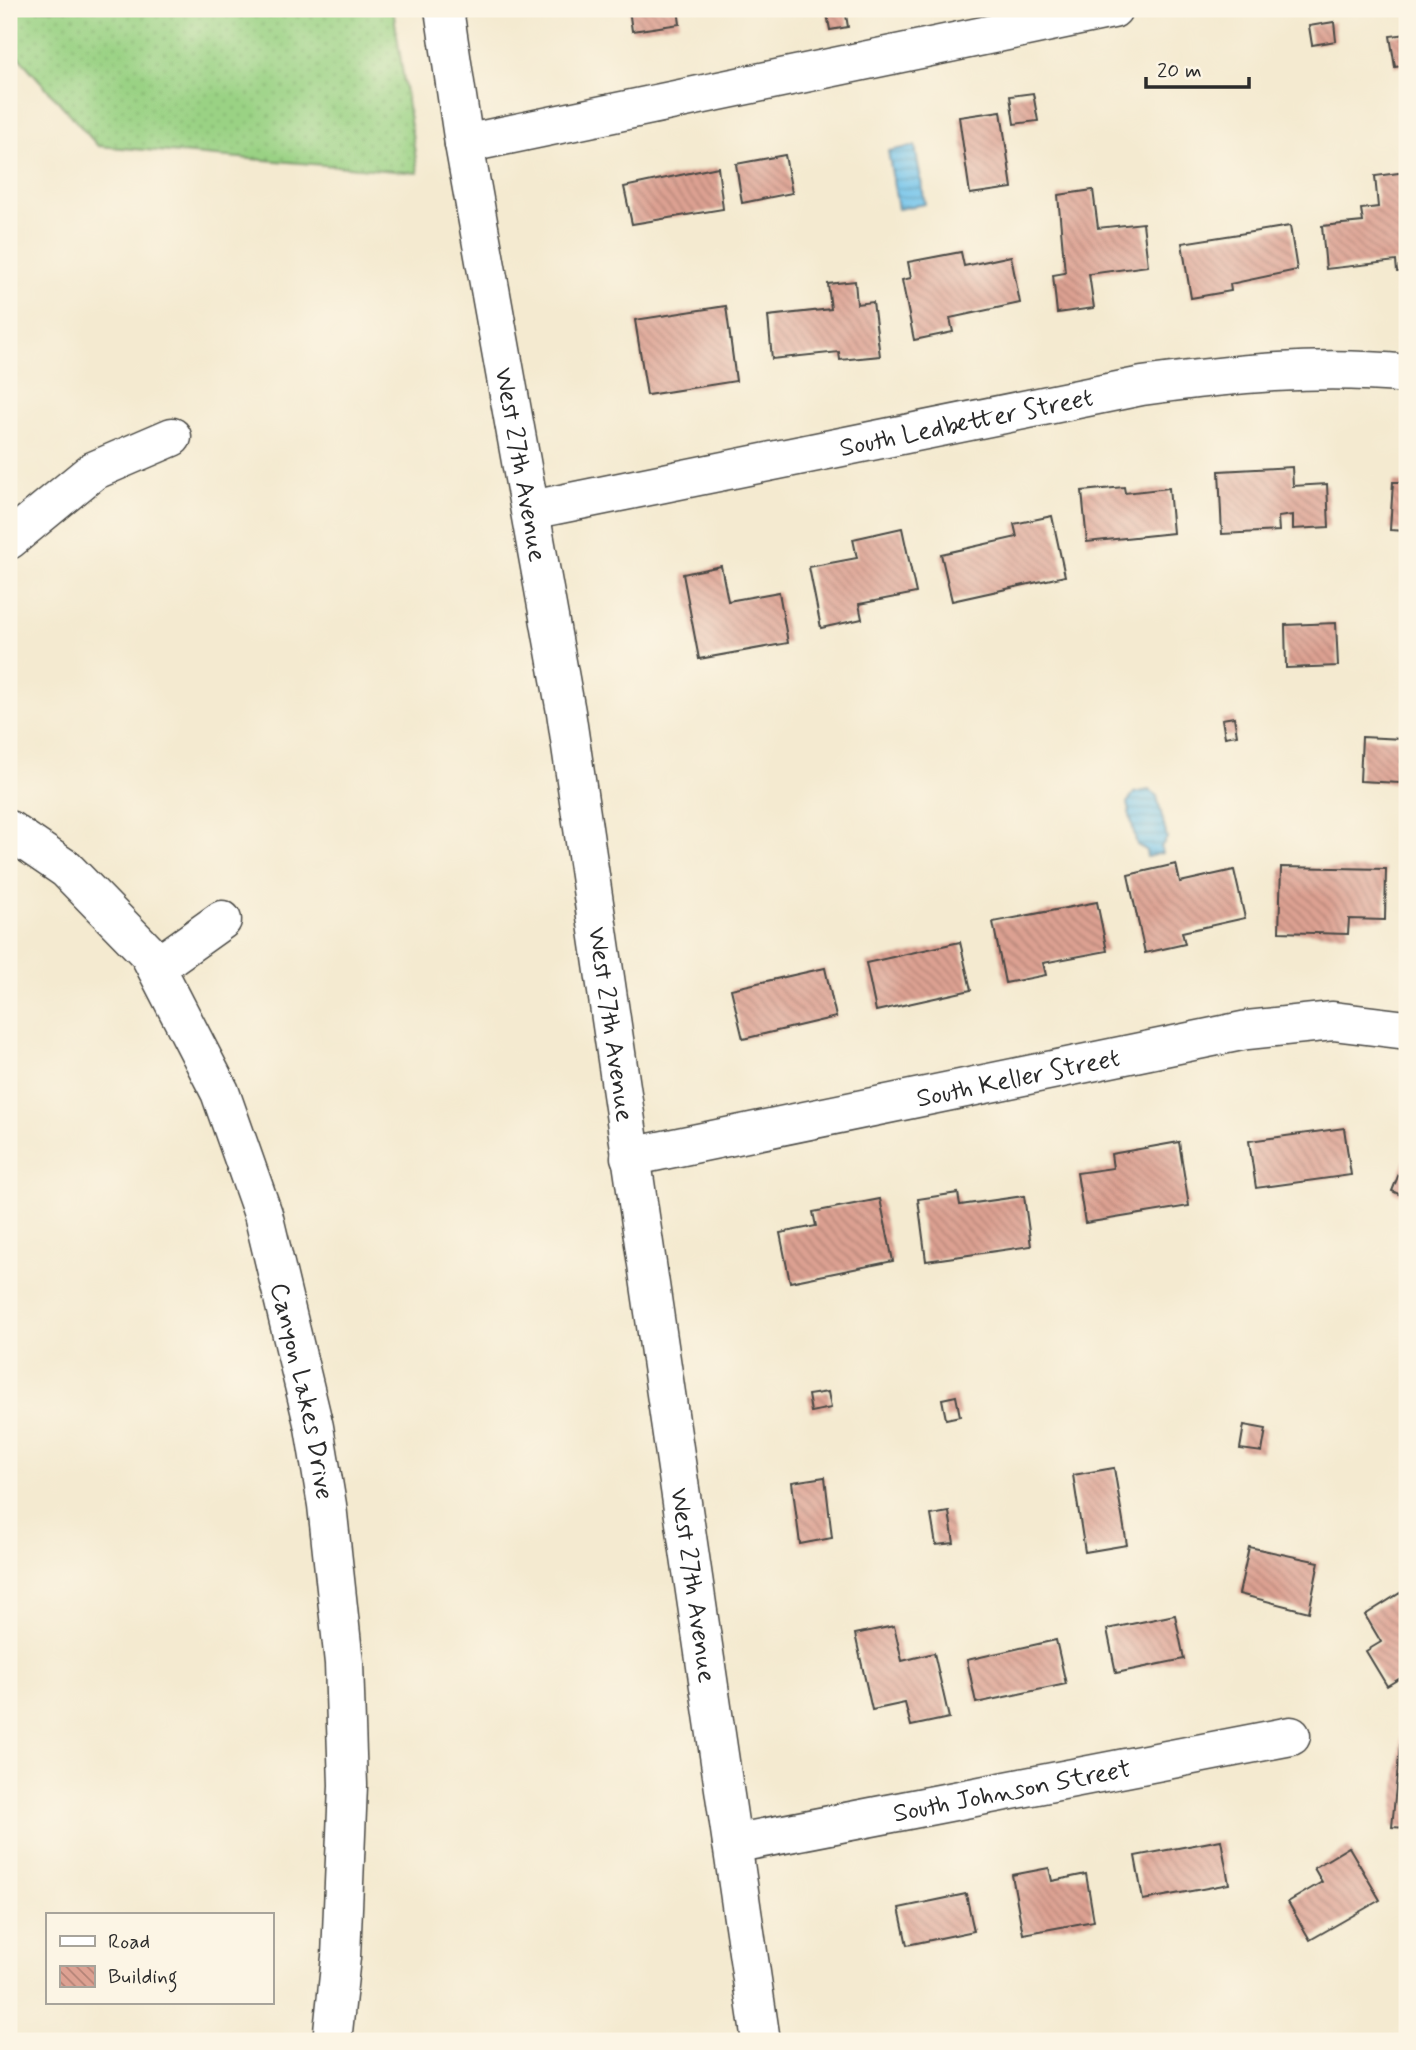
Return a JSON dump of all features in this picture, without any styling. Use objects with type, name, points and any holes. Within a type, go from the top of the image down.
[{"type":"street","name":"West 27th Avenue","points":[[444,9],[464,144],[566,712],[761,2041]]},
{"type":"street","points":[[464,144],[1113,9]]},
{"type":"street","name":"South Ledbetter Street","points":[[531,510],[1142,386],[1216,376],[1291,371],[1407,374]]},
{"type":"street","points":[[9,540],[93,471],[172,437]]},
{"type":"street","name":"Canyon Lakes Drive","points":[[9,830],[66,869],[149,954],[220,1092],[263,1214],[314,1427],[327,1504],[344,1663],[354,1998],[332,2041]]},
{"type":"street","points":[[156,967],[222,920]]},
{"type":"street","name":"South Keller Street","points":[[630,1157],[1247,1030],[1333,1021],[1407,1030]]},
{"type":"street","name":"South Johnson Street","points":[[732,1844],[1291,1736]]},
{"type":"green space","points":[[9,9],[393,9],[418,173],[98,146],[9,46]]},
{"type":"water","points":[[915,146],[925,204],[898,209],[888,151]]},
{"type":"water","points":[[1149,790],[1157,796],[1167,838],[1161,847],[1162,853],[1147,857],[1146,850],[1137,845],[1127,803],[1134,793]]},
{"type":"building","points":[[629,9],[678,9],[680,24],[632,31]]},
{"type":"building","points":[[826,9],[845,9],[848,27],[830,30]]},
{"type":"building","points":[[1334,22],[1336,41],[1312,45],[1309,26]]},
{"type":"building","points":[[1407,34],[1407,65],[1395,67],[1390,36]]},
{"type":"building","points":[[1033,93],[1038,121],[1014,124],[1010,96]]},
{"type":"building","points":[[1001,111],[1012,188],[970,194],[959,117]]},
{"type":"building","points":[[785,155],[792,193],[742,203],[736,164]]},
{"type":"building","points":[[718,167],[723,209],[632,224],[624,187]]},
{"type":"building","points":[[1407,172],[1407,271],[1397,272],[1396,261],[1326,269],[1322,226],[1363,222],[1361,209],[1378,207],[1375,176]]},
{"type":"building","points":[[1093,190],[1098,228],[1143,223],[1148,266],[1089,274],[1094,308],[1057,313],[1053,275],[1065,273],[1058,195]]},
{"type":"building","points":[[1290,226],[1297,270],[1230,284],[1231,291],[1191,298],[1182,243]]},
{"type":"building","points":[[961,252],[964,266],[1011,256],[1020,303],[950,318],[953,332],[914,340],[902,280],[911,278],[908,262]]},
{"type":"building","points":[[855,281],[857,304],[873,302],[880,356],[840,360],[839,352],[772,359],[768,316],[831,309],[828,284]]},
{"type":"building","points":[[726,306],[736,381],[647,395],[635,320]]},
{"type":"building","points":[[1292,467],[1293,486],[1327,484],[1329,527],[1293,529],[1293,515],[1278,517],[1279,531],[1222,534],[1219,471]]},
{"type":"building","points":[[1393,482],[1407,482],[1407,531],[1390,530]]},
{"type":"building","points":[[1124,487],[1125,493],[1169,488],[1173,533],[1087,542],[1082,491]]},
{"type":"building","points":[[1052,516],[1065,576],[952,601],[941,554],[1017,537],[1014,524]]},
{"type":"building","points":[[902,528],[916,593],[859,604],[862,619],[821,628],[809,567],[857,558],[853,539]]},
{"type":"building","points":[[721,566],[728,601],[779,592],[788,643],[699,659],[683,574]]},
{"type":"building","points":[[1336,623],[1338,666],[1286,668],[1285,625]]},
{"type":"building","points":[[1234,717],[1237,735],[1225,737],[1222,719]]},
{"type":"building","points":[[1362,737],[1403,739],[1400,783],[1360,781]]},
{"type":"building","points":[[1176,864],[1180,882],[1234,870],[1245,918],[1182,932],[1185,944],[1145,953],[1128,875]]},
{"type":"building","points":[[1281,867],[1386,869],[1385,920],[1349,919],[1348,934],[1279,932]]},
{"type":"building","points":[[1097,902],[1107,951],[1043,963],[1046,975],[1005,983],[993,922]]},
{"type":"building","points":[[960,942],[971,990],[876,1011],[866,963]]},
{"type":"building","points":[[825,968],[836,1017],[743,1039],[731,989]]},
{"type":"building","points":[[1344,1128],[1351,1175],[1256,1188],[1249,1141]]},
{"type":"building","points":[[1179,1142],[1189,1206],[1085,1223],[1077,1173],[1113,1168],[1111,1154]]},
{"type":"building","points":[[1407,1154],[1407,1198],[1392,1191]]},
{"type":"building","points":[[958,1193],[960,1205],[1024,1196],[1031,1246],[926,1261],[918,1199]]},
{"type":"building","points":[[880,1199],[893,1261],[790,1282],[780,1233],[816,1226],[813,1212]]},
{"type":"building","points":[[828,1392],[831,1408],[811,1412],[808,1395]]},
{"type":"building","points":[[956,1396],[960,1416],[946,1419],[942,1399]]},
{"type":"building","points":[[1244,1425],[1266,1429],[1262,1452],[1240,1449]]},
{"type":"building","points":[[1114,1468],[1127,1545],[1085,1552],[1073,1475]]},
{"type":"building","points":[[825,1477],[832,1538],[800,1544],[792,1482]]},
{"type":"building","points":[[949,1512],[954,1543],[936,1545],[931,1515]]},
{"type":"building","points":[[1249,1547],[1319,1562],[1309,1612],[1239,1594]]},
{"type":"building","points":[[1400,1593],[1407,1605],[1407,1674],[1387,1686],[1366,1651],[1381,1642],[1365,1615]]},
{"type":"building","points":[[1175,1615],[1184,1659],[1116,1673],[1107,1629]]},
{"type":"building","points":[[894,1626],[902,1661],[934,1653],[949,1718],[911,1726],[905,1703],[872,1710],[855,1634]]},
{"type":"building","points":[[1056,1640],[1066,1684],[976,1703],[967,1660]]},
{"type":"building","points":[[1402,1726],[1407,1727],[1407,1828],[1392,1827]]},
{"type":"building","points":[[1221,1840],[1229,1884],[1143,1900],[1135,1856]]},
{"type":"building","points":[[1349,1847],[1380,1900],[1310,1940],[1288,1902],[1322,1882],[1314,1868]]},
{"type":"building","points":[[1049,1868],[1052,1881],[1086,1874],[1094,1921],[1023,1934],[1012,1875]]},
{"type":"building","points":[[966,1894],[974,1931],[907,1945],[899,1908]]}]
